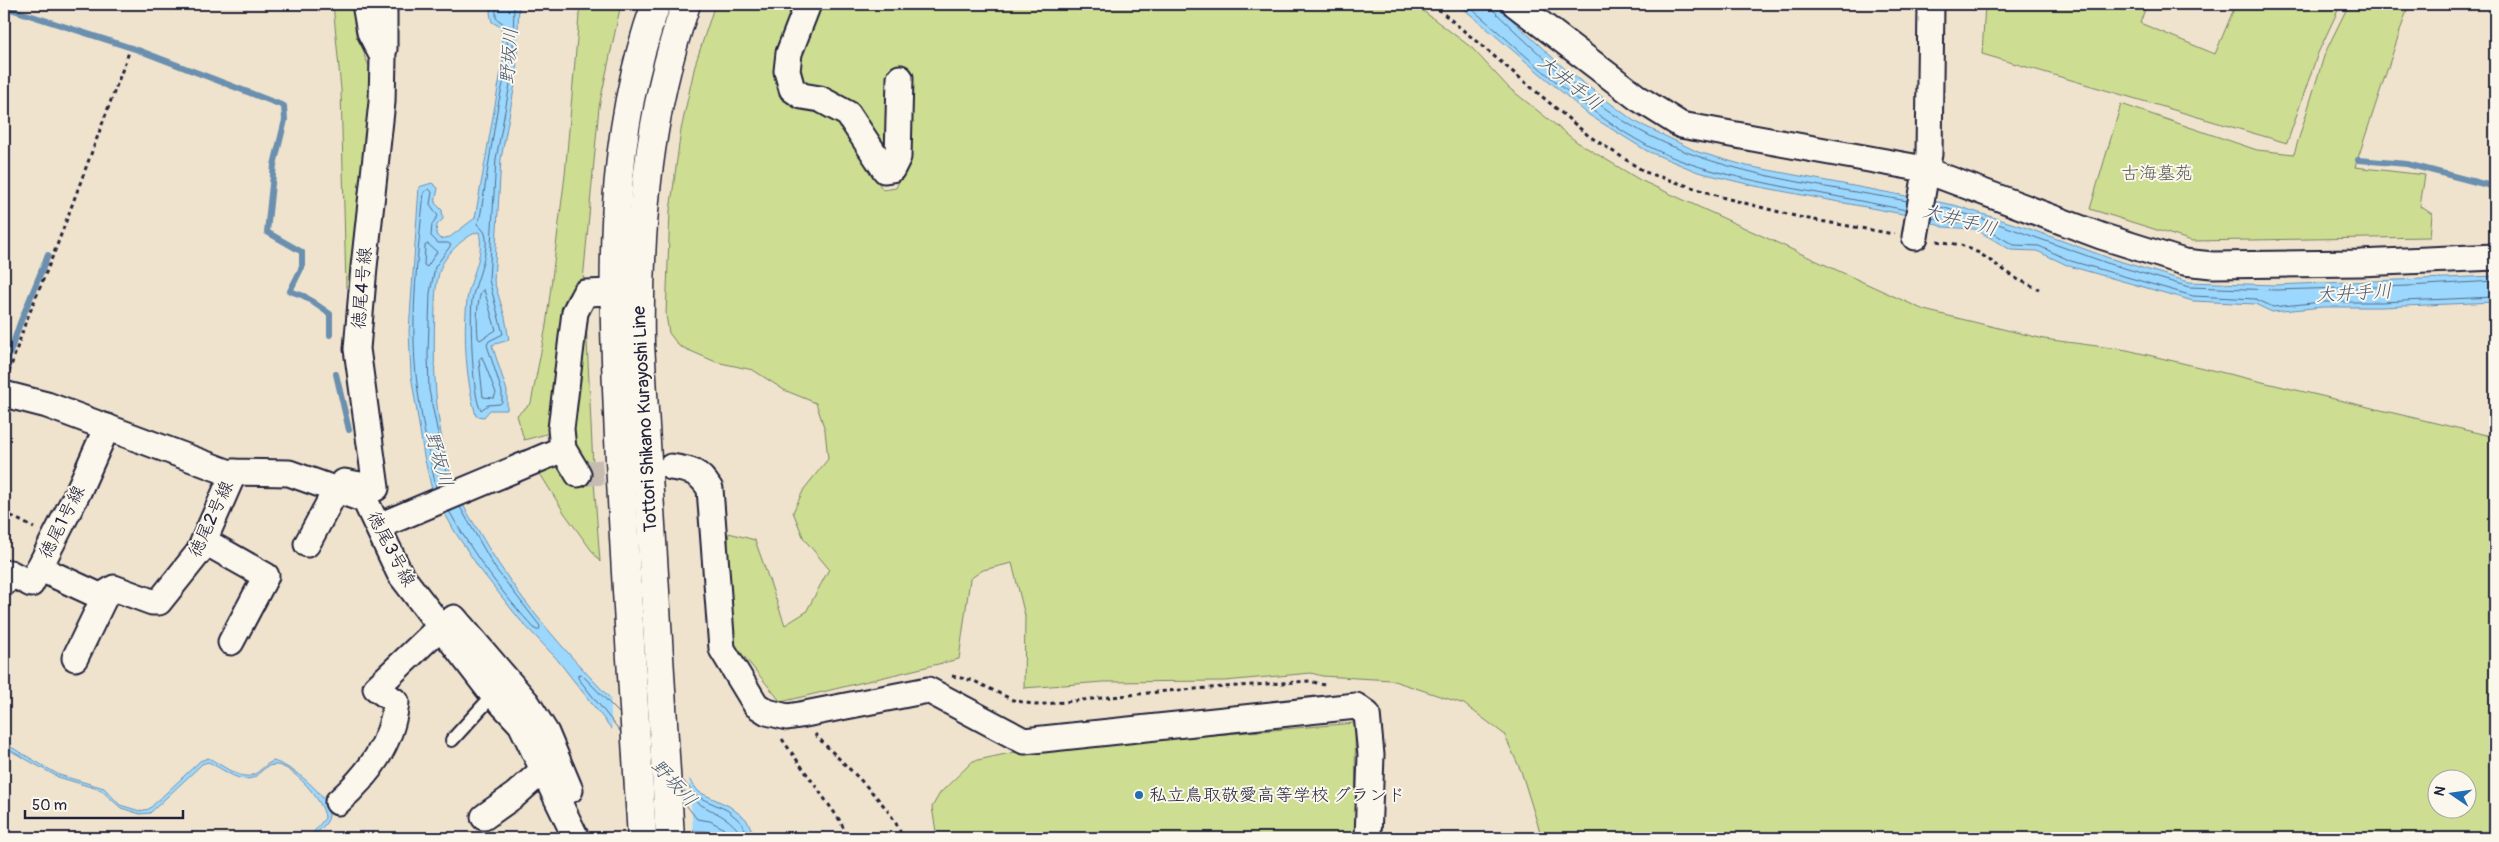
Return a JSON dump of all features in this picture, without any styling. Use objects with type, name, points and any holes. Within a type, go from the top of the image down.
[{"type":"main road","name":"Tottori Shikano Kurayoshi Line","points":[[670,838],[640,344],[641,231],[645,188],[657,113],[686,4]]},
{"type":"main road","name":"Tottori Shikano Kurayoshi Line","points":[[642,838],[622,506],[613,292],[615,210],[621,152],[637,67],[654,7]]},
{"type":"street","name":"徳尾4号線","points":[[364,4],[370,32],[383,57],[382,102],[357,349],[376,488],[411,562],[435,594],[527,703],[546,733],[592,838]]},
{"type":"street","points":[[383,57],[384,4]]},
{"type":"street","points":[[808,4],[789,53],[787,70],[792,89],[802,96],[820,99],[848,114],[885,170],[892,169],[898,157],[900,78]]},
{"type":"street","points":[[1515,4],[1638,98],[1681,125],[1928,172],[2101,236],[2184,262],[2212,265],[2261,265],[2495,257]]},
{"type":"street","points":[[1916,237],[1928,172],[1931,4]]},
{"type":"street","points":[[578,474],[563,448],[560,429],[575,312],[585,293],[613,292]]},
{"type":"street","name":"徳尾3号線","points":[[5,387],[47,405],[228,472],[289,473],[365,500],[400,574],[494,694],[521,724],[576,838]]},
{"type":"street","name":"徳尾1号線","points":[[4,583],[10,573],[31,584],[78,492],[107,427]]},
{"type":"street","points":[[391,521],[563,448]]},
{"type":"street","points":[[671,467],[689,470],[702,476],[710,489],[722,649],[756,705],[788,715],[928,690],[1024,741],[1356,706],[1368,714],[1370,755],[1368,838]]},
{"type":"street","name":"徳尾2号線","points":[[104,598],[114,588],[152,602],[159,602],[199,552],[234,472]]},
{"type":"street","points":[[289,473],[376,488]]},
{"type":"street","points":[[308,544],[336,490]]},
{"type":"street","points":[[204,541],[266,576],[231,642]]},
{"type":"street","points":[[39,568],[104,598],[76,658]]},
{"type":"street","points":[[338,802],[360,782],[378,758],[394,723],[396,702],[376,688],[440,627]]},
{"type":"street","points":[[484,817],[515,795],[543,770]]},
{"type":"lane","points":[[452,740],[494,694]]},
{"type":"path","points":[[1432,4],[1589,136],[1645,172],[1725,198],[1803,218],[1961,245],[1979,254],[2017,279],[2039,289]]},
{"type":"path","points":[[5,387],[25,324],[56,248],[129,52]]},
{"type":"path","points":[[4,512],[54,539]]},
{"type":"path","points":[[948,676],[974,681],[1013,700],[1036,705],[1167,691],[1310,681],[1343,692],[1356,706]]},
{"type":"path","points":[[847,838],[841,822],[782,739],[788,715],[854,773],[897,824],[902,838]]},
{"type":"green space","points":[[333,4],[357,4],[365,58],[376,79],[351,282],[346,288],[341,90]]},
{"type":"green space","points":[[580,4],[621,4],[599,107],[583,281],[568,294],[563,310],[564,323],[554,432],[524,440],[517,415],[531,403],[546,326],[565,175]]},
{"type":"green space","points":[[715,4],[800,4],[780,58],[827,113],[838,121],[883,190],[896,188],[902,175],[893,156],[808,87],[794,70],[818,4],[1414,4],[1472,48],[1509,88],[1577,142],[1640,180],[1924,310],[2044,339],[2127,350],[2495,437],[2495,838],[1542,838],[1521,771],[1504,734],[1464,704],[1391,680],[1322,676],[1311,673],[1225,681],[1103,682],[1024,688],[1025,616],[1012,563],[983,570],[970,579],[959,659],[781,702],[734,644],[726,559],[729,533],[755,540],[785,625],[806,612],[829,569],[804,539],[793,512],[804,489],[828,459],[825,430],[816,403],[784,390],[753,370],[716,362],[679,346],[669,333],[666,315],[670,211],[681,130],[695,65]]},
{"type":"green space","points":[[1985,4],[2147,4],[2140,23],[2215,54],[2236,4],[2341,4],[2318,53],[2287,143],[1982,54]]},
{"type":"green space","name":"古海墓苑","points":[[2349,4],[2409,4],[2355,167],[2425,175],[2420,206],[2432,214],[2430,237],[2192,241],[2090,209],[2121,104],[2257,150],[2294,154],[2325,53]]},
{"type":"green space","points":[[586,319],[593,466],[581,463],[568,429]]},
{"type":"green space","points":[[559,454],[585,484],[594,481],[600,562],[565,514],[534,464]]},
{"type":"green space","name":"私立鳥取敬愛高等学校 グランド","points":[[1355,723],[1356,838],[937,838],[932,807],[940,793],[973,761],[1015,752]]},
{"type":"water","name":"野坂川","points":[[491,4],[519,4],[516,79],[501,159],[494,281],[505,317],[509,340],[492,345],[507,391],[507,410],[490,410],[484,417],[476,416],[470,388],[465,343],[466,314],[469,291],[479,258],[479,232],[462,241],[450,253],[440,270],[436,289],[434,350],[436,392],[441,434],[453,483],[466,511],[499,565],[548,630],[699,792],[729,806],[746,819],[756,838],[719,838],[706,831],[691,830],[556,658],[520,620],[479,568],[455,532],[432,490],[424,456],[411,375],[409,331],[419,187],[432,183],[438,188],[435,203],[442,210],[443,219],[437,225],[436,234],[440,239],[450,237],[475,218],[503,60],[501,27],[492,22]]},
{"type":"water","name":"大井手川","points":[[1458,4],[1495,4],[1566,70],[1634,121],[1698,152],[1747,166],[1954,205],[2027,228],[2109,258],[2189,282],[2275,285],[2495,276],[2495,302],[2381,307],[2323,307],[2272,312],[2255,304],[2193,301],[2069,266],[2037,251],[2011,250],[1975,229],[1943,227],[1913,216],[1755,186],[1698,172],[1647,151],[1589,115]]},
{"type":"water","points":[[4,743],[59,775],[104,788],[120,805],[140,811],[149,809],[200,761],[208,758],[236,774],[248,776],[256,774],[273,761],[289,768],[317,790],[328,808],[329,816],[322,828],[312,838],[309,838],[325,818],[324,811],[306,785],[289,770],[274,765],[266,767],[255,777],[242,779],[208,762],[202,764],[150,813],[140,814],[121,808],[101,790],[58,777],[4,747]]},
{"type":"pier","points":[[610,693],[689,775],[693,832],[689,831],[612,732]]},
{"type":"waterway","points":[[4,7],[138,50],[284,106],[285,120],[274,165],[267,232],[302,252],[302,267],[290,291],[304,296],[330,314],[330,335]]},
{"type":"waterway","points":[[2358,160],[2407,164],[2495,187]]},
{"type":"waterway","points":[[4,370],[20,323],[48,255]]},
{"type":"waterway","points":[[336,374],[349,430]]},
{"type":"tunnel","points":[[578,474],[640,469]]},
{"type":"place","name":"私立鳥取敬愛高等学校 グランド","points":[[1139,795]]}]
